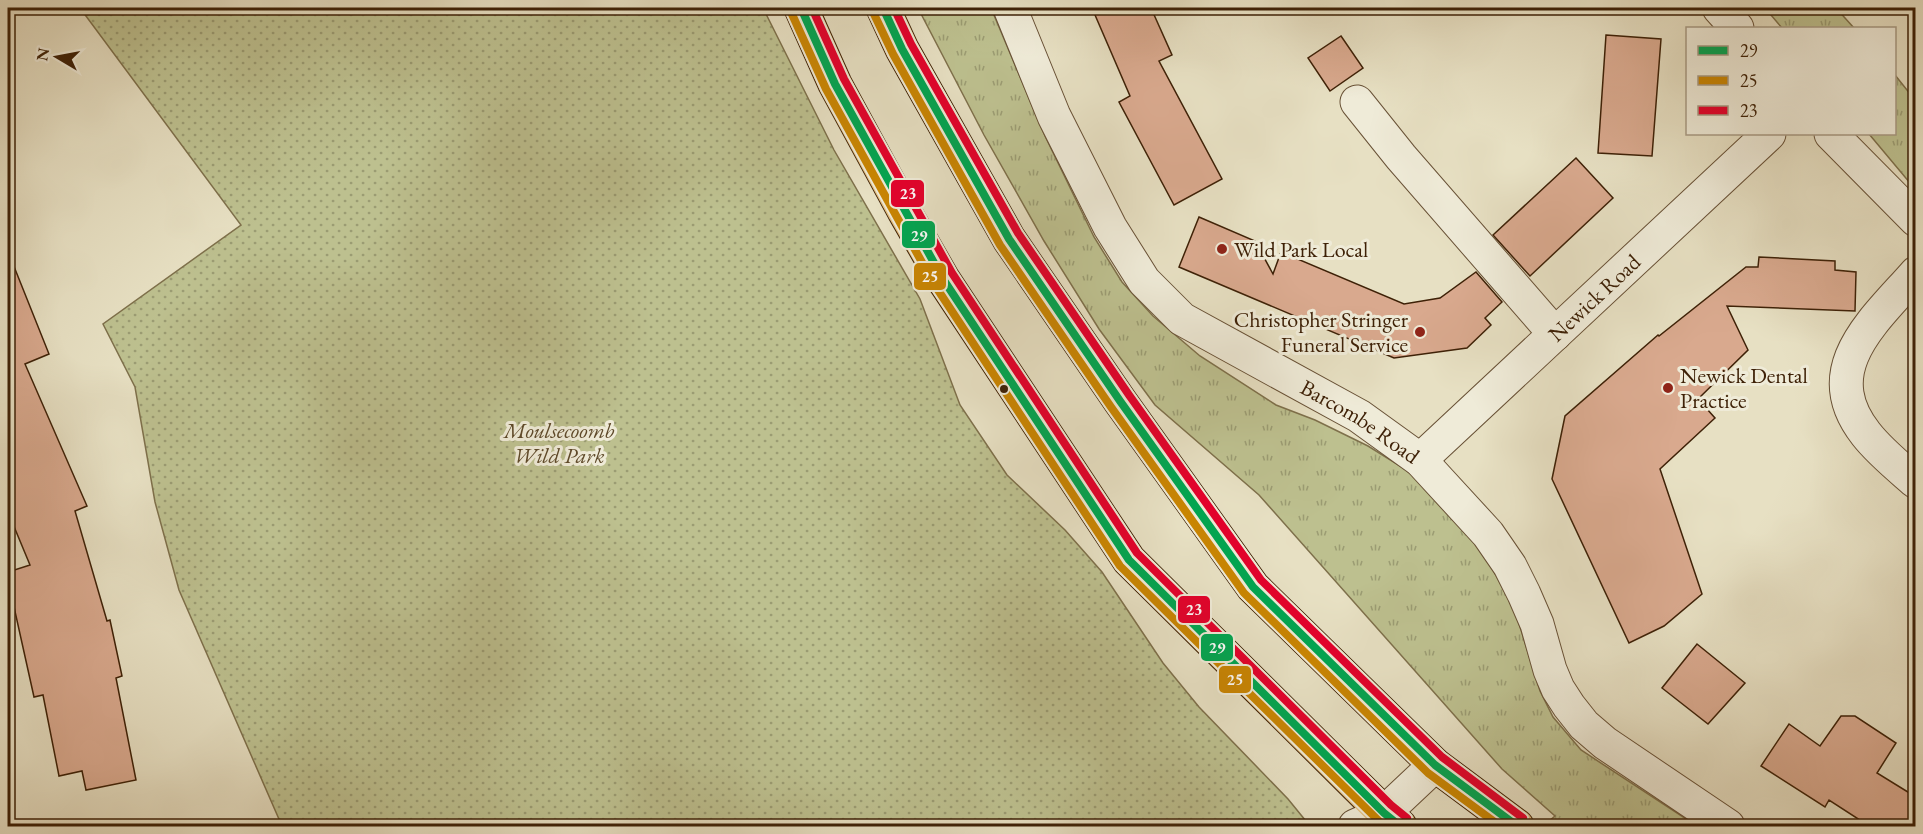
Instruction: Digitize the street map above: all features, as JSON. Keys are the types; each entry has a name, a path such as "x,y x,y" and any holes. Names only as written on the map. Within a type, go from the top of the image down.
{"main road":[{"path":"801,8 835,84 943,279 1129,560 1392,820"},
{"path":"883,8 902,49 1009,239 1139,429 1253,587 1435,765 1516,826"}],"street":[{"name":"Barcombe Road","path":"1010,8 1054,116 1110,227 1144,281 1182,319 1359,416 1420,460 1482,526 1510,566 1537,624 1558,689 1584,725 1623,756 1728,826"},
{"path":"1719,8 1736,27"},
{"path":"1357,102 1401,157 1555,333"},
{"name":"Newick Road","path":"1420,460 1437,447 1555,333 1768,135"},
{"path":"1832,135 1916,220"},
{"path":"1916,273 1864,332 1849,361 1845,383 1849,405 1859,424 1868,436 1916,482"},
{"path":"1355,826 1392,820 1435,765"}],"green space":[{"name":"Moulsecoomb Wild Park","path":"80,8 763,8 834,150 920,299 960,405 1007,475 1065,530 1102,572 1163,663 1199,707 1288,799 1310,826 282,826 179,590 155,502 135,387 103,324 241,225"},
{"path":"918,8 991,8 1045,136 1094,237 1122,282 1153,316 1200,356 1276,405 1315,420 1368,446 1413,474 1475,541 1492,568 1516,614 1540,691 1553,717 1581,750 1697,826 1543,826 1555,816 1502,769 1259,495 1155,405 1099,329 1044,241 984,135"},
{"path":"1765,8 1836,8 1853,27 1781,27"},
{"path":"1896,76 1915,100 1915,189 1870,135 1896,135"}],"building":[{"path":"1092,8 1151,8 1172,55 1159,61 1222,179 1174,205 1119,102 1130,96"},
{"path":"1606,35 1661,39 1652,156 1598,153"},
{"path":"1341,36 1363,68 1330,91 1308,58"},
{"path":"1576,158 1613,198 1530,276 1493,235"},
{"path":"1199,217 1255,241 1273,274 1281,252 1404,304 1440,298 1476,272 1502,302 1485,318 1491,325 1467,348 1394,358 1179,267"},
{"path":"8,254 49,354 25,364 87,506 75,511 107,621 110,620 122,676 116,678 136,780 86,790 82,771 59,776 43,695 34,697 8,580 8,572 30,565 8,512"},
{"path":"1759,257 1835,261 1835,270 1856,272 1855,311 1727,306 1748,350 1698,399 1715,418 1660,469 1702,594 1664,626 1629,643 1552,479 1565,416 1658,335 1746,267 1758,267"},
{"path":"1697,644 1745,683 1708,724 1662,688"},
{"path":"1841,716 1855,716 1896,743 1877,773 1916,797 1916,826 1869,826 1829,800 1825,807 1761,766 1789,724 1820,746"}],"transit line":[{"name":"29","path":"801,8 835,84 943,279 1129,560 1384,813 1400,826"},
{"name":"23","path":"812,8 844,79 952,273 1137,553 1391,805 1407,818"},
{"name":"29","path":"883,8 902,49 1009,239 1120,401 1253,587 1435,765 1517,826"},
{"name":"23","path":"894,8 911,44 1018,233 1129,395 1261,580 1442,757 1523,818"},
{"name":"25","path":"791,12 826,89 934,284 1120,566 1384,826"},
{"name":"25","path":"873,12 893,54 1000,245 1111,407 1244,593 1428,773 1500,826"}],"place":[{"name":"Wild Park Local","path":"1222,249"},
{"name":"Christopher Stringer Funeral Service","path":"1420,332"},
{"name":"Newick Dental Practice","path":"1668,388"}]}
